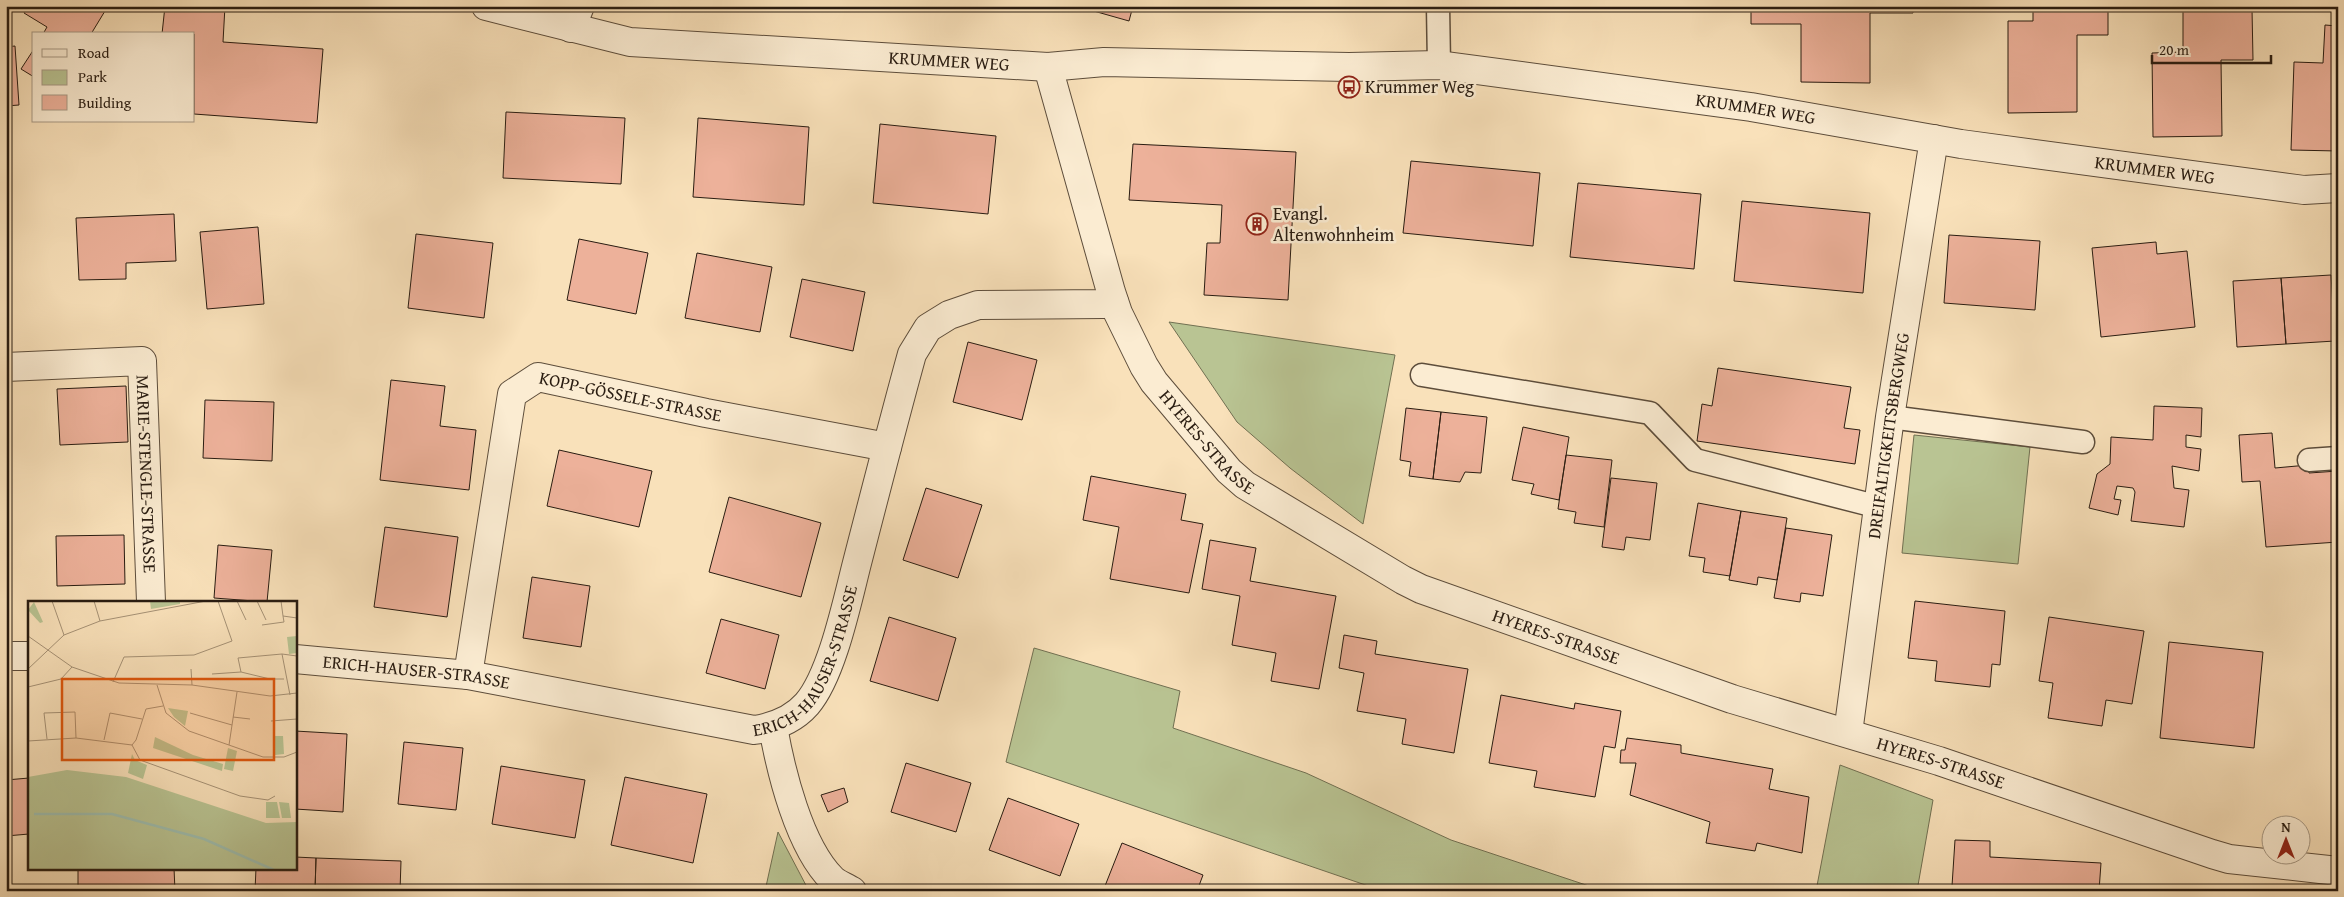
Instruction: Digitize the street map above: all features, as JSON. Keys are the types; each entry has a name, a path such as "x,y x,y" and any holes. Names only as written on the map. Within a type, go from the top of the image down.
{"street":[{"name":"KRUMMER WEG","path":"486,6 575,17 630,42 1048,67 1104,62 1349,68 1439,65 1750,107 1934,139 2304,190 2338,188"},
{"name":"HYERES-STRASSE","path":"1048,67 1114,302 1144,366 1154,382 1229,471 1245,485 1421,589 1719,695 1939,761 2229,859 2338,871"},
{"name":"DREIFALTIGKEITSBERGWEG","path":"1848,733 1890,418 1934,139"},
{"name":"ERICH-HAUSER-STRASSE","path":"296,659 468,676 754,730 773,727 795,715 807,704 823,679 846,605 912,354 928,328 949,315 978,305 1103,304 1114,302"},
{"name":"MARIE-STENGLE-STRASSE","path":"6,367 142,360 151,601"},
{"name":"KOPP-GÖSSELE-STRASSE","path":"468,676 512,394 538,377 696,411 887,447"},
{"path":"6,656 28,656"},
{"path":"773,727 779,760 807,844 833,880 852,891"}],"lane":[{"path":"1438,6 1439,65"},
{"path":"1422,375 1650,413 1695,460 1879,507"},
{"path":"1890,418 2083,442"},
{"path":"2309,460 2338,458"}],"green space":[{"path":"1169,322 1395,355 1363,524 1290,468 1237,422"},
{"path":"1914,435 2030,447 2018,564 1902,553"},
{"path":"1034,648 1180,691 1173,728 1306,773 1451,840 1604,891 1383,891 1006,762"},
{"path":"1840,765 1933,800 1917,891 1816,891"},
{"path":"778,832 809,891 765,891"}],"building":[{"path":"28,6 108,6 92,32 44,32 47,27 24,13"},
{"path":"165,6 225,6 223,42 323,49 317,123 195,114 195,32 162,32"},
{"path":"1076,6 1133,6 1129,21"},
{"path":"1751,6 1913,6 1913,13 1870,13 1870,83 1801,82 1801,24 1751,24"},
{"path":"2033,6 2108,6 2108,35 2077,35 2077,112 2008,113 2008,21 2033,21"},
{"path":"2252,9 2253,60 2221,60 2222,136 2153,137 2152,53 2183,52 2183,10"},
{"path":"2325,25 2338,26 2338,151 2291,150 2294,62 2323,63"},
{"path":"15,46 19,105 6,106 6,47"},
{"path":"32,52 32,76 21,69"},
{"path":"506,112 625,118 621,184 503,178"},
{"path":"698,118 809,127 804,205 693,197"},
{"path":"880,124 996,136 988,214 873,203"},
{"name":"Evangl. Altenwohnheim","path":"1133,144 1296,152 1288,300 1204,295 1207,243 1220,243 1222,205 1129,200"},
{"path":"1411,161 1540,173 1533,246 1403,233"},
{"path":"1578,183 1701,194 1694,269 1570,257"},
{"path":"1742,201 1870,213 1863,293 1734,281"},
{"path":"174,214 176,261 126,263 126,279 79,280 76,218"},
{"path":"258,227 264,304 207,309 200,232"},
{"path":"416,234 493,243 484,318 408,308"},
{"path":"1949,235 2040,241 2035,310 1944,303"},
{"path":"579,239 648,253 636,314 567,300"},
{"path":"2156,242 2157,254 2187,251 2195,327 2101,337 2092,248"},
{"path":"697,253 772,267 760,332 685,318"},
{"path":"2331,275 2335,341 2286,344 2281,278"},
{"path":"2281,278 2286,344 2237,347 2233,281"},
{"path":"802,279 865,292 853,351 790,337"},
{"path":"968,342 1037,360 1022,420 953,402"},
{"path":"1718,368 1851,387 1844,428 1860,430 1855,464 1697,441 1702,404 1712,406"},
{"path":"391,380 445,386 440,426 476,430 469,490 380,480"},
{"path":"126,386 128,442 60,445 57,389"},
{"path":"205,400 274,402 272,461 203,458"},
{"path":"2154,406 2202,408 2201,437 2186,435 2186,447 2201,449 2199,471 2172,466 2174,488 2189,490 2184,527 2131,521 2135,492 2133,488 2117,486 2114,499 2121,500 2118,515 2089,508 2097,474 2110,464 2111,437 2153,440"},
{"path":"1406,408 1441,412 1433,479 1409,476 1411,462 1400,460"},
{"path":"1441,412 1487,417 1481,473 1465,472 1460,482 1433,479"},
{"path":"1523,427 1569,437 1559,500 1531,494 1534,484 1512,480"},
{"path":"2272,433 2275,468 2308,465 2309,473 2338,471 2338,542 2266,547 2260,481 2242,482 2239,435"},
{"path":"559,450 652,471 639,527 547,506"},
{"path":"1566,455 1612,460 1604,527 1574,523 1576,512 1558,509"},
{"path":"1091,476 1186,494 1181,520 1203,524 1189,593 1110,579 1119,527 1083,520"},
{"path":"1611,478 1657,483 1650,540 1626,537 1624,550 1602,547"},
{"path":"926,488 982,505 958,578 903,560"},
{"path":"729,497 821,523 801,597 709,572"},
{"path":"1698,503 1741,511 1730,576 1703,572 1705,558 1689,556"},
{"path":"1741,511 1787,518 1777,580 1758,577 1757,585 1729,580"},
{"path":"385,527 458,537 447,617 374,607"},
{"path":"1786,528 1832,535 1823,596 1801,593 1800,602 1774,598"},
{"path":"124,535 125,584 57,586 56,536"},
{"path":"1210,540 1256,548 1250,581 1336,596 1319,689 1271,681 1276,653 1232,645 1240,596 1202,589"},
{"path":"218,545 272,550 267,601 214,598"},
{"path":"532,577 590,586 581,647 523,638"},
{"path":"1915,601 2005,611 2000,665 1992,664 1990,687 1935,681 1937,661 1908,658"},
{"path":"889,617 956,638 938,701 870,681"},
{"path":"2049,617 2144,631 2132,704 2106,700 2102,726 2048,718 2053,683 2039,681"},
{"path":"721,619 779,635 765,689 706,673"},
{"path":"1344,635 1377,641 1375,654 1468,669 1454,753 1402,744 1406,719 1357,711 1364,673 1339,668"},
{"path":"2169,642 2263,652 2254,748 2160,738"},
{"path":"1501,695 1574,709 1575,703 1621,711 1615,748 1604,746 1595,797 1534,787 1537,771 1489,763"},
{"path":"296,731 347,734 343,812 296,809"},
{"path":"1627,738 1681,745 1681,753 1773,769 1769,789 1809,797 1802,853 1757,843 1755,851 1706,843 1710,822 1630,795 1636,763 1620,763 1621,750 1625,750"},
{"path":"404,742 463,748 456,810 398,804"},
{"path":"906,763 971,783 956,832 891,812"},
{"path":"501,766 585,780 575,838 492,824"},
{"path":"625,777 707,794 693,863 611,845"},
{"path":"28,778 28,834 6,836 6,780"},
{"path":"844,788 848,802 828,812 821,795"},
{"path":"1008,798 1079,824 1060,876 989,850"},
{"path":"1955,840 1990,841 1990,857 2101,863 2099,891 1988,891 1988,888 1952,886"},
{"path":"1122,843 1203,875 1197,891 1103,891"},
{"path":"296,857 316,858 315,891 255,891 256,870 296,870"},
{"path":"316,858 401,861 400,891 315,891"},
{"path":"78,870 174,870 175,891 78,891"}],"place":[{"name":"Krummer Weg","path":"1349,87"},
{"name":"Evangl. Altenwohnheim","path":"1257,224"}]}
